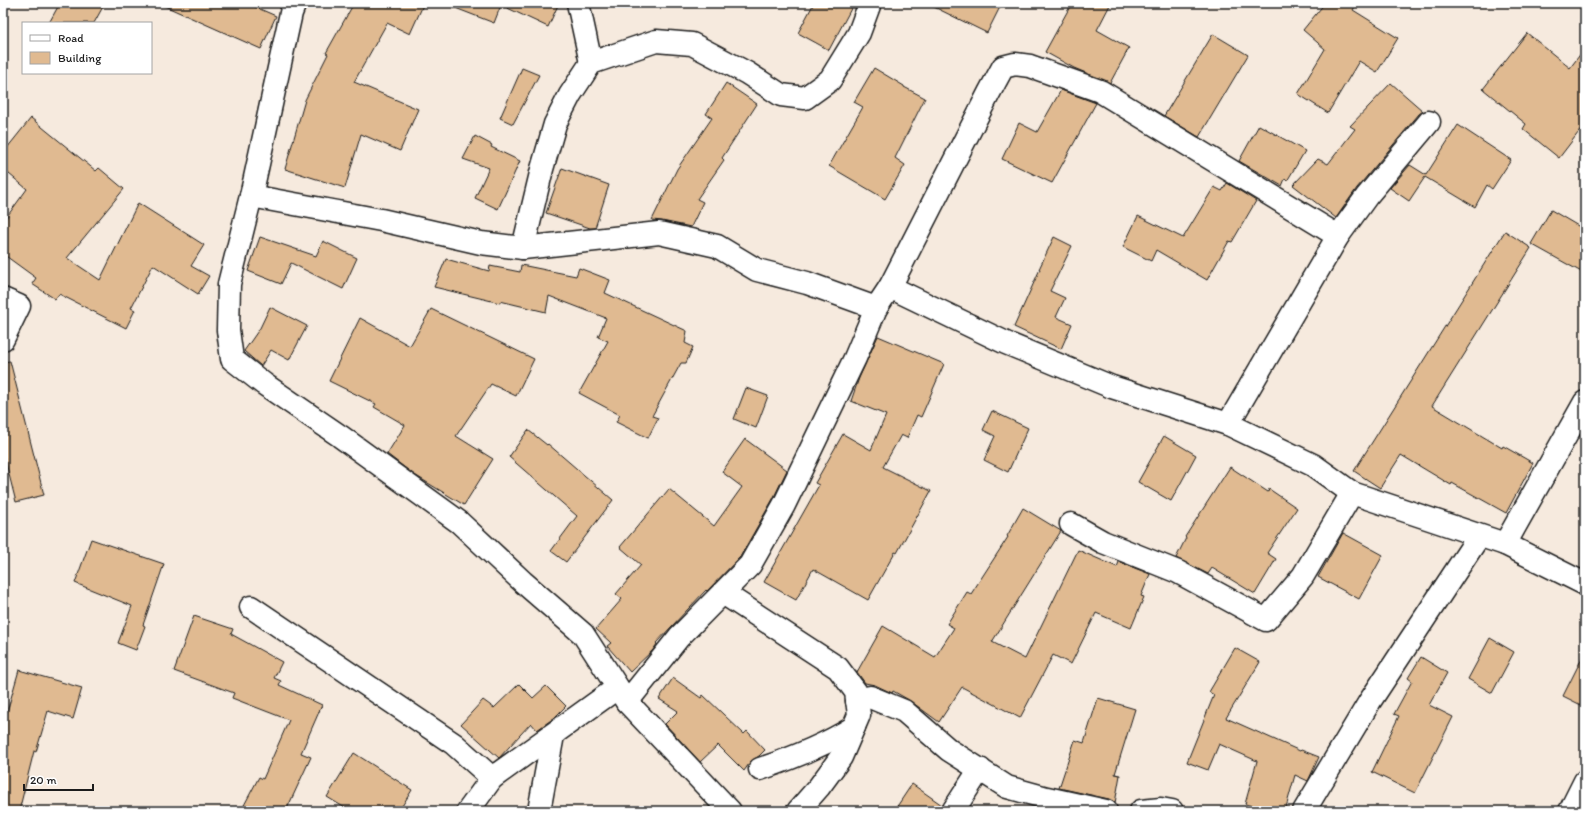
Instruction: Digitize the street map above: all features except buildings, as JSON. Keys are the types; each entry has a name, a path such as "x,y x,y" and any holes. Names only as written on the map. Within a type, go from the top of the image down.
{"street":[{"path":"294,3 251,196 229,284 228,330 232,359 264,384 340,436 459,522 523,582 583,634 622,695 730,811"},
{"path":"578,3 591,63"},
{"path":"524,248 540,176 555,124 570,96 591,63 656,41 692,44 747,73 781,95 805,98 830,80 860,33 870,3"},
{"path":"468,811 492,778 553,734 622,695 750,565 784,505 855,358 876,308 890,287 988,93 1003,67 1015,64 1030,66 1100,91 1338,236"},
{"path":"1228,424 1338,236 1367,196 1428,122"},
{"path":"251,196 382,220 481,243 524,248 659,233 717,246 757,270 807,283 876,308"},
{"path":"890,287 1006,342 1112,387 1228,424 1313,465 1352,493 1505,544 1585,584"},
{"path":"3,298 19,306 3,339"},
{"path":"1505,544 1585,402"},
{"path":"1071,524 1103,542 1178,572 1266,620 1302,576 1352,493"},
{"path":"1304,811 1370,701 1479,536"},
{"path":"723,593 838,668 856,692 859,715 841,757 819,787 798,811"},
{"path":"250,607 454,744 492,778"},
{"path":"857,700 870,697 904,711 949,750 1007,786 1046,798 1106,811"},
{"path":"760,768 788,760 822,746 854,727"},
{"path":"539,811 553,734"},
{"path":"953,811 980,769"},
{"path":"1570,811 1585,781"},
{"path":"1141,811 1161,809 1172,811"}]}
